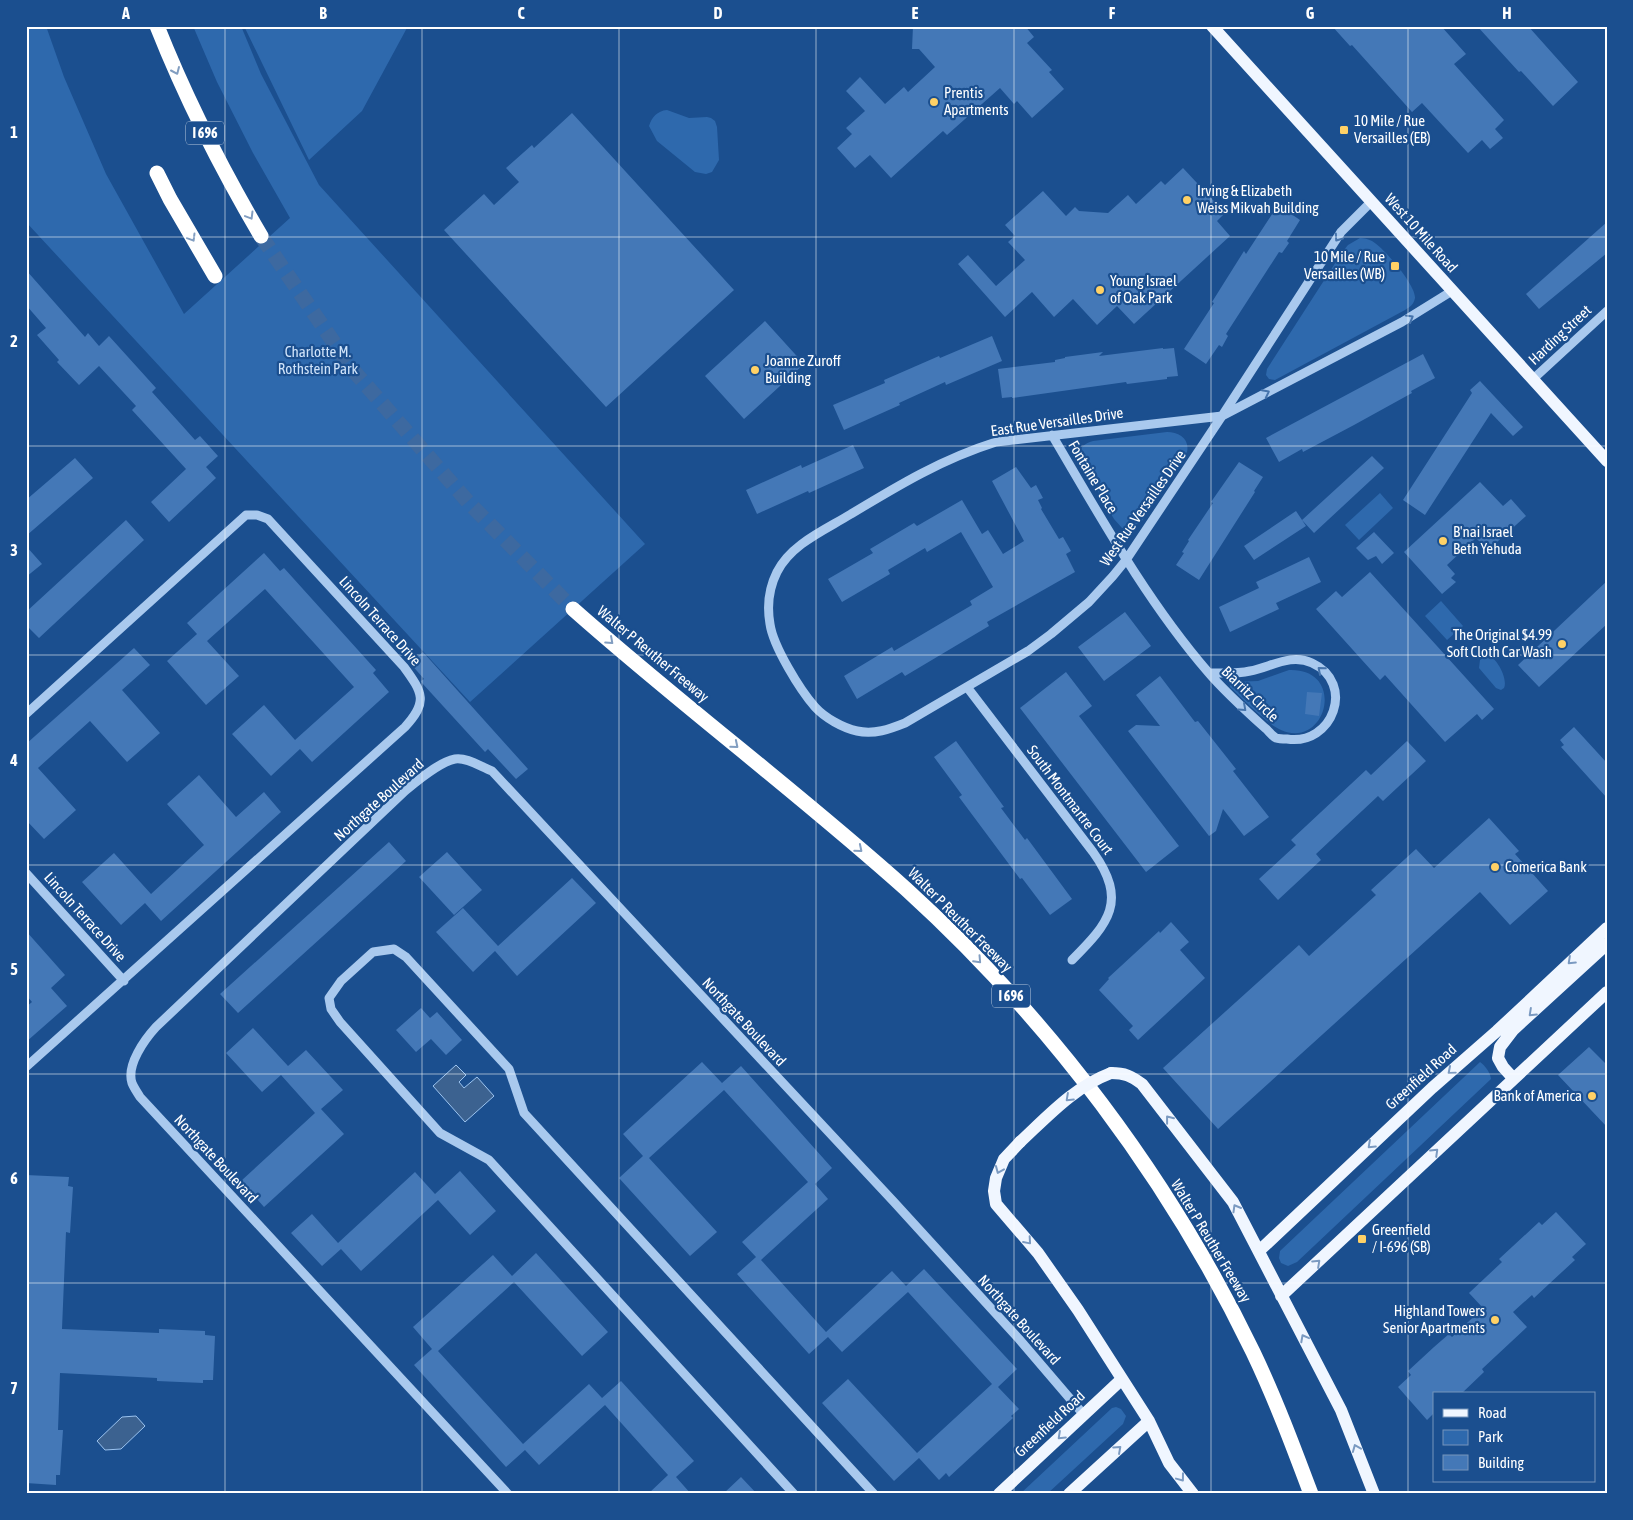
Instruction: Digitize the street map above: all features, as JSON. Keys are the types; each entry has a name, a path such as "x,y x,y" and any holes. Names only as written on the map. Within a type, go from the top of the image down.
{"highway":[{"name":"I 696","path":"157,26 208,141 261,236"},
{"path":"156,173 215,276"},
{"name":"Walter P Reuther Freeway","path":"573,609 906,890 975,956 1040,1027 1076,1071 1127,1140 1209,1269 1254,1355 1277,1406 1312,1494"}],"main road":[{"name":"West 10 Mile Road","path":"1212,26 1607,461"},
{"name":"Greenfield Road","path":"1259,1251 1425,1094 1497,1031 1607,928"},
{"path":"1513,1078 1498,1058 1500,1047 1513,1030 1607,944"},
{"path":"1281,1296 1605,994 1607,983"},
{"path":"1193,1494 1169,1463 1149,1421 1078,1310 1038,1253 996,1204 994,1191 996,1178 1004,1159 1076,1091 1093,1080 1111,1073 1130,1075 1142,1084 1233,1202 1340,1410 1374,1494"},
{"name":"Greenfield Road","path":"1000,1494 1122,1379"},
{"path":"1069,1494 1149,1421"}],"street":[{"path":"1222,416 1341,232 1370,202"},
{"name":"West Rue Versailles Drive","path":"791,670 816,707 827,718 858,731 874,732 888,730 905,723 1028,651 1089,602 1126,560 1222,416 1402,322 1452,291"},
{"name":"Harding Street","path":"1532,380 1607,311"},
{"name":"East Rue Versailles Drive","path":"791,670 776,645 770,626 768,610 771,588 778,571 800,545 914,476 967,451 996,442 1052,434 1222,416"},
{"name":"Fontaine Place","path":"1052,434 1126,560"},
{"name":"Lincoln Terrace Drive","path":"26,714 246,515 257,515 268,519 398,660 417,684 421,701 418,713 405,726 26,1067"},
{"name":"Biarritz Circle","path":"1126,560 1178,634 1209,673 1234,700 1276,738 1296,740 1312,737 1324,727 1333,714 1336,704 1335,688 1326,674 1313,663 1295,658 1249,672 1209,673"},
{"name":"South Montmartre Court","path":"967,687 1093,852 1103,866 1109,880 1111,902 1105,921 1098,933 1072,960"},
{"name":"Northgate Boulevard","path":"508,1494 140,1097 131,1081 134,1062 144,1040 156,1027 405,791 433,769 455,759 469,761 492,772 900,1209 1019,1339 1084,1415"},
{"name":"Lincoln Terrace Drive","path":"26,873 124,980"},
{"path":"794,1494 489,1160 440,1133 340,1022 331,1008 329,998 341,981 373,952 394,950 406,957 509,1069 524,1113 874,1494"}],"green space":[{"name":"Charlotte M. Rothstein Park","path":"26,26 46,26 64,77 106,174 184,314 290,218 253,153 217,82 193,26 241,26 261,74 319,185 645,544 470,702 26,222"},
{"path":"244,26 408,26 362,111 309,160"},
{"path":"667,110 689,118 707,117 715,121 719,160 712,172 706,174 695,172 657,141 649,126 655,115"},
{"path":"1360,238 1372,241 1391,258 1405,276 1414,292 1413,304 1275,380 1269,379 1266,375 1267,369 1343,251 1348,245"},
{"path":"1167,432 1176,433 1183,437 1187,443 1187,452 1142,521 1133,527 1122,528 1114,519 1082,464 1079,456 1080,450 1093,441"},
{"path":"1380,493 1393,508 1359,540 1345,525"},
{"path":"1441,601 1463,626 1447,640 1425,616"},
{"path":"1485,656 1489,656 1499,665 1505,680 1504,688 1501,690 1496,688 1479,668 1480,660"},
{"path":"1289,670 1307,673 1319,681 1324,693 1324,707 1319,719 1310,729 1297,733 1275,727 1230,687 1232,682 1258,681"},
{"path":"1480,1062 1484,1065 1491,1079 1297,1262 1288,1266 1281,1263 1279,1258 1280,1251"},
{"path":"1112,1408 1121,1409 1126,1416 1123,1424 1047,1494 1020,1494"}],"shaded area":[{"path":"456,1065 466,1075 459,1082 464,1088 477,1077 494,1096 465,1122 433,1086"},
{"path":"136,1416 145,1426 121,1449 105,1450 97,1441 122,1417"}],"building":[{"name":"Prentis Apartments","path":"913,26 1025,26 1034,37 1027,43 1052,70 1049,72 1064,89 1032,118 1017,101 1014,104 1000,88 947,135 943,131 891,178 870,155 855,168 837,148 852,134 846,128 865,111 846,91 860,77 885,104 904,87 908,92 935,67 919,49 912,49"},
{"path":"1332,26 1441,26 1466,54 1454,64 1504,120 1495,129 1503,138 1490,149 1482,140 1468,153 1422,103 1412,112 1352,45 1350,46"},
{"path":"1477,26 1528,26 1578,82 1553,106"},
{"path":"572,113 734,290 606,407 444,230 484,194 494,205 519,182 506,168 532,145 534,148"},
{"path":"1183,168 1225,213 1217,221 1230,236 1134,324 1117,306 1097,325 1073,299 1054,317 1032,292 1005,317 958,264 968,255 996,286 1025,260 1008,242 1015,236 1005,225 1043,191 1066,216 1075,207 1079,211 1108,213 1128,195 1136,204 1161,181 1165,185"},
{"path":"1278,205 1300,220 1287,241 1289,243 1282,253 1279,252 1226,334 1228,336 1222,347 1219,345 1206,364 1184,349 1214,303 1212,302 1244,251 1246,254"},
{"path":"1607,222 1607,253 1539,309 1526,294"},
{"path":"26,270 85,337 88,333 99,346 109,336 156,388 152,392 195,440 200,436 218,456 206,467 216,478 169,522 151,502 186,469 132,410 136,406 99,366 79,385 57,362 59,360 37,335 46,328 26,305"},
{"name":"Joanne Zuroff Building","path":"765,321 804,364 744,419 705,376"},
{"path":"992,336 1002,361 946,385 945,382 844,430 833,405 885,383 884,380 939,356 940,358"},
{"path":"1174,348 1178,376 1127,384 1126,382 1002,398 998,369 1055,362 1055,360 1065,357 1103,352 1099,356"},
{"path":"1423,354 1435,378 1354,425 1303,452 1302,449 1279,462 1266,438"},
{"path":"1480,381 1523,427 1513,436 1491,413 1425,515 1403,500 1472,393 1470,390"},
{"path":"853,445 864,468 757,514 746,490 801,465 802,468"},
{"path":"1372,456 1384,468 1314,533 1302,520"},
{"path":"75,458 93,478 26,536 26,500"},
{"path":"1239,462 1263,477 1199,580 1176,565 1184,553 1182,552 1188,540 1213,503 1211,502"},
{"path":"1016,467 1031,488 1036,485 1043,498 1038,500 1041,509 1059,539 1063,537 1071,551 1066,554 1075,572 987,622 989,626 905,676 902,672 857,699 844,676 892,647 894,651 972,605 970,601 993,587 961,532 927,552 925,548 888,570 890,574 842,602 828,579 873,553 870,549 914,523 917,526 962,500 982,534 988,530 1003,554 1024,541 992,481"},
{"name":"B'nai Israel Beth Yehuda","path":"1480,482 1503,506 1511,499 1526,516 1488,550 1476,538 1447,565 1455,574 1451,578 1456,582 1442,594 1404,552"},
{"path":"1296,511 1306,526 1254,560 1244,546"},
{"path":"126,520 144,540 39,638 26,625 26,612"},
{"path":"1374,532 1394,553 1382,564 1376,556 1368,560 1356,548"},
{"path":"26,546 42,564 26,577"},
{"path":"264,553 280,571 284,568 376,670 373,673 389,692 312,762 300,749 271,776 232,734 264,705 295,740 354,687 265,589 207,641 239,676 206,705 167,661 197,634 187,623"},
{"path":"1309,557 1321,582 1276,603 1279,609 1230,632 1219,607 1259,588 1256,582"},
{"path":"1370,572 1494,709 1482,720 1477,714 1445,742 1385,675 1380,680 1316,609 1336,591 1342,597"},
{"name":"The Original $4.99 Soft Cloth Car Wash","path":"1607,581 1607,624 1539,687 1518,665"},
{"path":"1125,612 1151,646 1104,681 1078,647"},
{"path":"134,648 150,665 122,690 160,733 127,762 90,721 38,768 76,810 44,839 26,820 26,744"},
{"path":"423,652 528,769 516,779 488,749 485,752 422,683 421,681 424,679 410,663"},
{"path":"1066,672 1092,706 1079,716 1179,846 1146,872 1020,708"},
{"path":"1160,676 1195,722 1198,721 1236,769 1233,771 1269,817 1244,836 1223,809 1216,831 1209,836 1128,731 1136,725 1160,726 1136,695"},
{"path":"1307,692 1322,693 1319,716 1305,714"},
{"path":"1574,727 1607,763 1607,798 1561,747 1564,745 1560,740"},
{"path":"956,741 1004,807 1001,808 1025,840 1027,838 1072,899 1050,915 1022,878 1020,879 959,797 962,795 934,757"},
{"path":"1407,741 1426,761 1383,801 1378,796 1316,854 1321,860 1278,900 1259,879 1296,845 1291,840 1366,770 1371,775"},
{"path":"199,775 236,817 264,792 281,812 161,921 145,903 121,925 82,882 114,853 151,894 204,845 167,804"},
{"path":"1489,818 1519,851 1515,854 1548,891 1510,925 1480,892 1218,1129 1163,1068 1299,945 1309,956 1376,895 1371,890 1416,849 1434,868"},
{"path":"389,842 406,861 238,1013 220,994"},
{"path":"447,852 482,890 454,915 419,877"},
{"path":"572,878 596,903 517,976 495,951 473,972 436,932 463,908 498,946"},
{"path":"1171,922 1189,942 1180,950 1205,978 1138,1040 1129,1030 1133,1026 1099,990 1108,978"},
{"path":"26,931 65,975 51,988 67,1006 26,1042 26,1007 32,1002 26,995"},
{"path":"421,1008 430,1018 437,1012 462,1040 446,1055 431,1039 416,1052 396,1030"},
{"path":"253,1028 288,1066 306,1050 343,1090 321,1109 344,1134 264,1207 241,1181 315,1113 281,1075 262,1092 226,1053"},
{"name":"Bank of America","path":"1589,1047 1607,1065 1607,1127 1558,1075"},
{"path":"702,1062 722,1083 741,1066 832,1168 815,1184 828,1199 761,1260 826,1332 892,1271 906,1286 924,1269 1017,1369 998,1387 1019,1409 1011,1416 1013,1418 949,1477 946,1473 939,1480 919,1458 894,1481 822,1403 848,1379 917,1453 992,1384 908,1292 842,1352 828,1337 809,1354 737,1274 756,1257 742,1242 808,1182 724,1090 649,1158 717,1232 690,1256 619,1178 643,1156 623,1134"},
{"path":"460,1171 496,1211 470,1235 438,1200 361,1271 341,1249 322,1266 291,1233 312,1214 338,1243 415,1172 435,1194"},
{"path":"26,1175 69,1177 68,1186 73,1187 70,1233 66,1232 62,1329 159,1333 159,1329 205,1331 205,1335 215,1336 213,1380 203,1380 203,1383 157,1381 157,1378 60,1373 58,1430 63,1430 60,1475 56,1475 56,1485 26,1483"},
{"name":"Highland Towers Senior Apartments","path":"1556,1212 1586,1244 1572,1257 1575,1260 1534,1298 1532,1295 1513,1312 1527,1327 1482,1369 1484,1372 1463,1392 1433,1392 1433,1414 1427,1420 1398,1387 1411,1375 1408,1371 1449,1334 1452,1337 1483,1308 1469,1293 1502,1262 1499,1259 1539,1222 1542,1225"},
{"path":"536,1253 608,1332 582,1356 514,1282 438,1351 523,1444 589,1384 602,1398 621,1381 694,1461 676,1477 691,1494 648,1494 668,1475 605,1405 539,1465 525,1450 506,1467 414,1365 432,1349 413,1327 493,1255 512,1276"},
{"path":"741,1477 757,1494 723,1494"}],"tunnel":[{"path":"261,236 352,369 469,503 573,609"}],"place":[{"name":"Prentis Apartments","path":"934,102"},
{"name":"10 Mile / Rue Versailles (EB)","path":"1344,130"},
{"name":"Irving & Elizabeth Weiss Mikvah Building","path":"1187,200"},
{"name":"10 Mile / Rue Versailles (WB)","path":"1395,266"},
{"name":"Young Israel of Oak Park","path":"1100,290"},
{"name":"Joanne Zuroff Building","path":"755,370"},
{"name":"B'nai Israel Beth Yehuda","path":"1443,541"},
{"name":"The Original $4.99 Soft Cloth Car Wash","path":"1562,644"},
{"name":"Comerica Bank","path":"1495,867"},
{"name":"Bank of America","path":"1592,1096"},
{"name":"Greenfield / I-696 (SB)","path":"1362,1239"},
{"name":"Highland Towers Senior Apartments","path":"1495,1320"}]}
